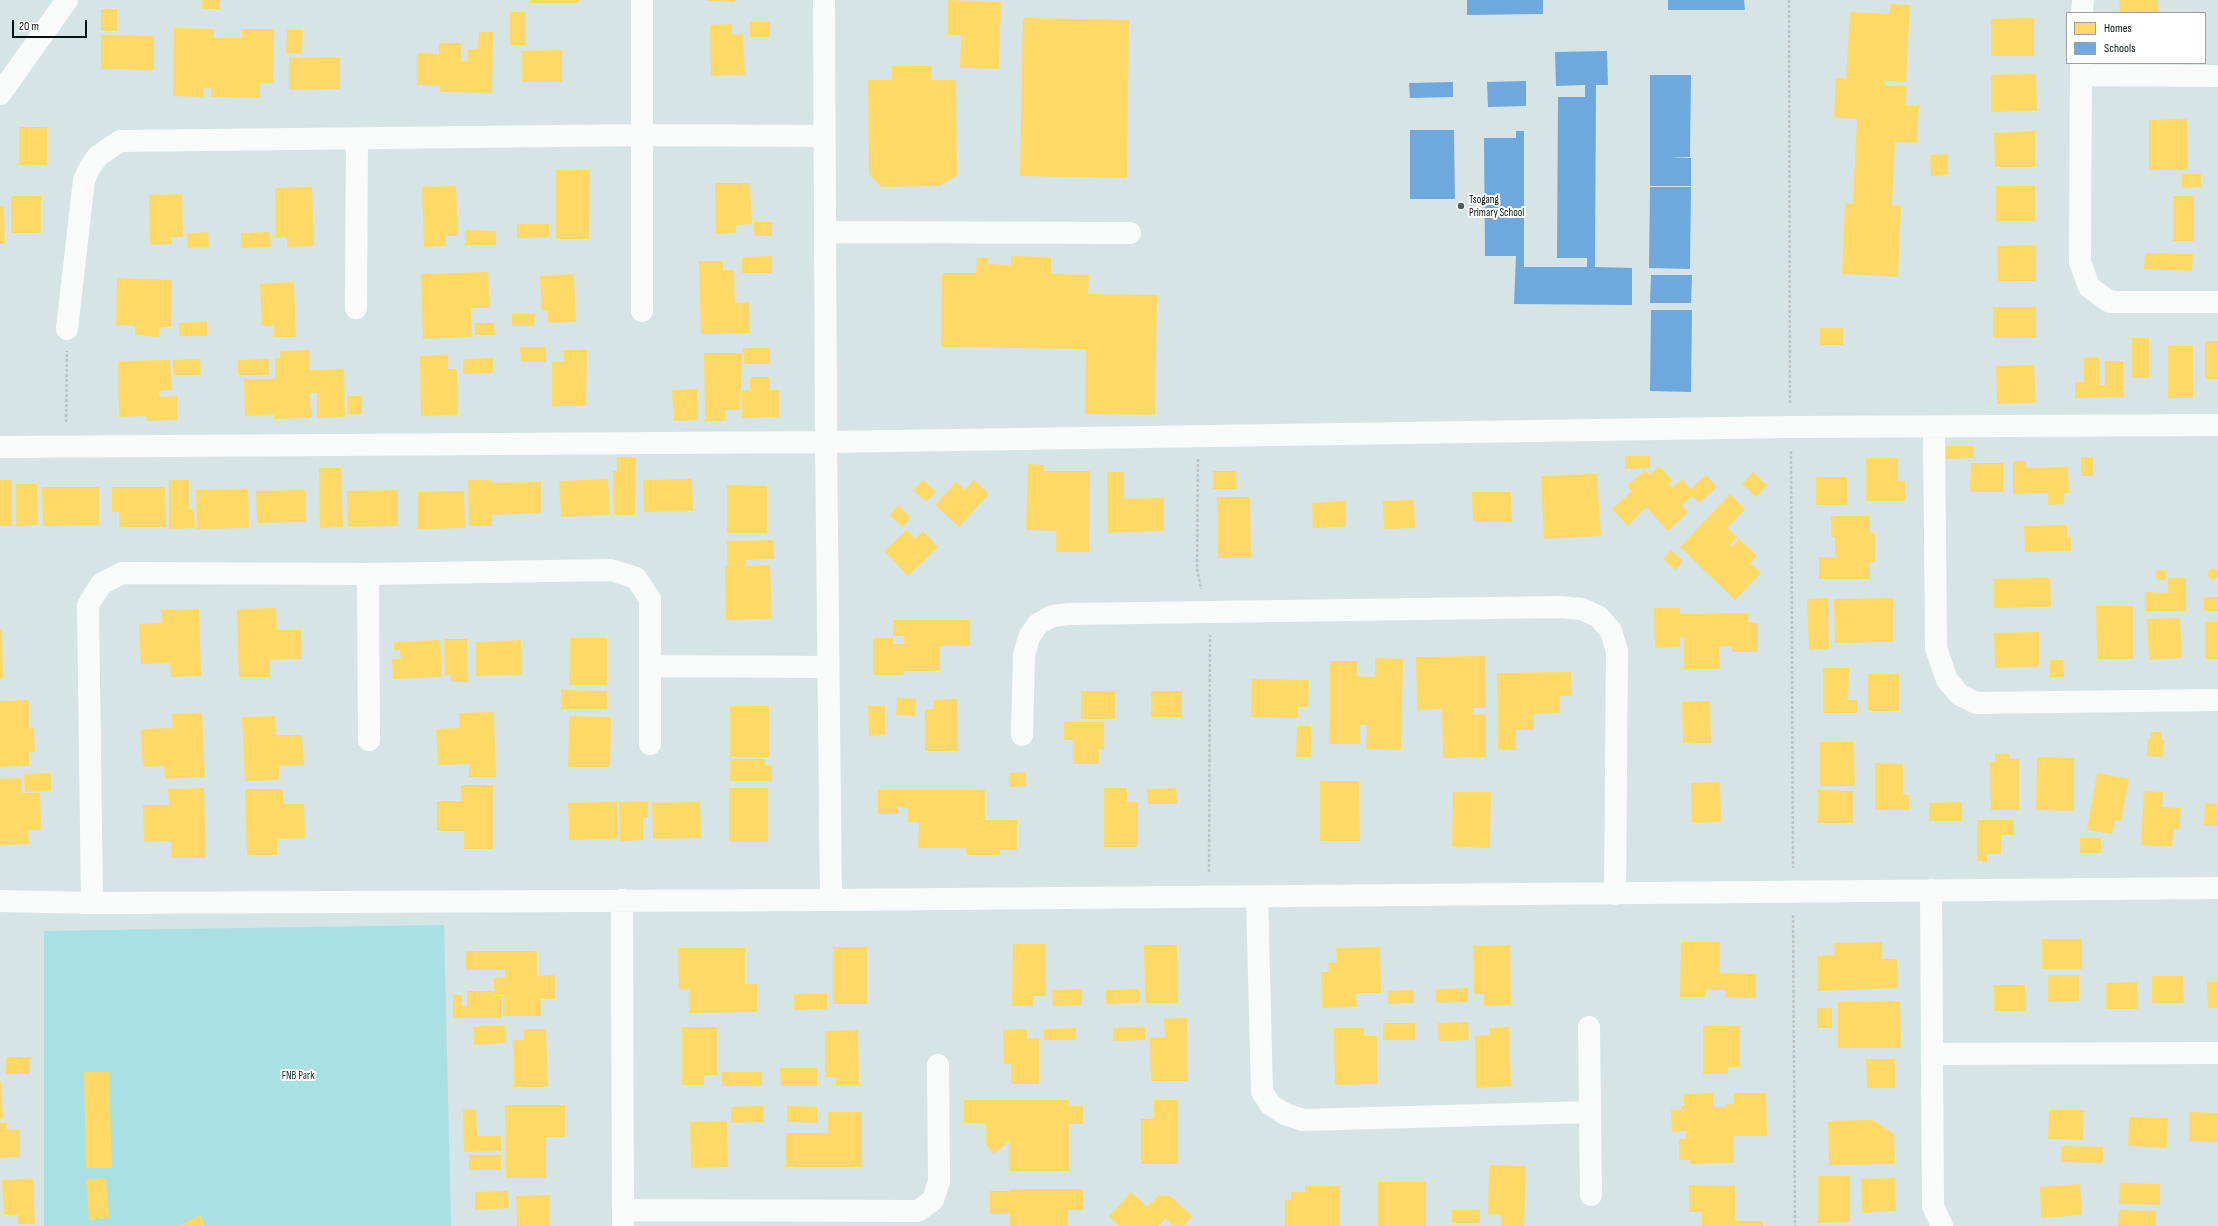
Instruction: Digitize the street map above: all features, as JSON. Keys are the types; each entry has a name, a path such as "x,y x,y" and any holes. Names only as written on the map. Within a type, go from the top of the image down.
{"street":[{"path":"0,94 67,0"},
{"path":"642,0 642,311"},
{"path":"824,0 826,442 831,900"},
{"path":"2082,12 2083,0"},
{"path":"2218,76 2081,69 2080,262 2089,287 2110,302 2218,302"},
{"path":"67,329 84,180 90,167 109,148 120,141 643,135 824,136"},
{"path":"356,308 357,139"},
{"path":"825,232 1130,233"},
{"path":"0,447 66,448 826,442 1934,426 2218,425"},
{"path":"1934,426 1936,648 1947,680 1960,695 1976,703 2218,700"},
{"path":"92,903 88,605 101,584 122,573 368,574 611,570 636,578 650,599 650,744"},
{"path":"368,574 369,740"},
{"path":"1022,735 1024,655 1028,637 1038,624 1052,616 1070,614 1558,607 1582,609 1599,617 1611,631 1616,651 1615,894"},
{"path":"651,666 828,667"},
{"path":"0,901 92,903 831,900 2218,888"},
{"path":"1931,890 1933,1206 1942,1226"},
{"path":"1257,897 1260,1074 1262,1092 1271,1105 1285,1114 1303,1120 1590,1112"},
{"path":"622,900 623,1218 918,1211 933,1200 939,1181 938,1065"},
{"path":"1589,1027 1591,1195"},
{"path":"1932,1054 2218,1053"}],"path":[{"path":"66,448 67,329"},
{"path":"1198,436 1197,569 1210,636 1209,897"},
{"path":"1793,891 1794,1226"}],"green space":[{"name":"FNB Park","path":"444,925 451,1226 44,1226 44,931"}],"building: Homes":[{"path":"202,0 220,0 220,9 202,9"},
{"path":"530,0 579,0 579,3 530,3"},
{"path":"735,0 735,2 707,1"},
{"path":"948,0 1001,2 999,69 960,68 961,35 948,35"},
{"path":"2119,0 2158,0 2159,12 2120,12"},
{"path":"1890,4 1910,5 1906,82 1885,81 1885,86 1907,86 1905,106 1919,106 1917,143 1895,142 1892,205 1901,206 1898,277 1842,274 1845,203 1853,204 1857,119 1834,117 1836,78 1846,79 1850,12 1889,14"},
{"path":"101,9 117,9 117,31 101,31"},
{"path":"510,12 526,12 525,45 510,45"},
{"path":"1023,18 1129,20 1127,178 1020,176"},
{"path":"2034,18 2034,56 1991,56 1991,19"},
{"path":"750,22 770,22 770,37 750,37"},
{"path":"732,24 732,35 743,34 745,75 711,76 710,25"},
{"path":"174,28 214,29 214,38 242,38 242,29 274,29 273,83 260,83 260,98 211,97 211,88 203,88 203,97 173,96"},
{"path":"287,30 303,30 302,54 286,53"},
{"path":"479,32 493,32 492,93 440,92 440,86 417,85 417,53 439,54 439,43 461,43 461,61 468,61 468,49 478,49"},
{"path":"101,35 154,36 154,70 101,69"},
{"path":"562,50 562,82 522,82 521,51"},
{"path":"340,57 340,89 289,90 289,58"},
{"path":"892,66 931,66 932,80 956,80 957,175 940,186 881,187 869,174 868,80 892,80"},
{"path":"2036,74 2037,111 1991,112 1991,75"},
{"path":"2187,119 2188,170 2149,170 2149,120"},
{"path":"19,127 47,127 47,165 19,165"},
{"path":"2035,131 2035,167 1995,167 1994,133"},
{"path":"1948,154 1948,175 1931,176 1930,155"},
{"path":"556,170 590,170 589,239 556,239"},
{"path":"2182,174 2201,174 2201,187 2182,188"},
{"path":"715,183 750,183 752,224 736,225 736,233 716,234"},
{"path":"456,186 458,236 446,236 446,246 424,247 422,187"},
{"path":"1996,186 2035,186 2035,221 1996,221"},
{"path":"312,187 314,246 287,247 287,237 276,237 275,188"},
{"path":"182,194 183,237 171,237 172,244 150,245 149,195"},
{"path":"11,196 41,196 41,233 11,233"},
{"path":"2173,196 2194,196 2194,241 2173,241"},
{"path":"0,206 4,206 5,244 0,244"},
{"path":"754,222 772,222 772,236 754,236"},
{"path":"517,224 549,224 549,237 517,238"},
{"path":"465,230 496,231 496,245 465,245"},
{"path":"208,232 209,247 188,248 187,233"},
{"path":"270,232 271,247 241,248 241,233"},
{"path":"2036,245 2036,281 1998,281 1997,246"},
{"path":"2145,253 2193,254 2192,271 2144,269"},
{"path":"772,256 772,273 742,273 742,257"},
{"path":"1011,256 1051,257 1051,274 1089,275 1088,294 1157,295 1155,415 1085,414 1086,349 941,347 942,273 976,273 977,258 988,258 988,264 1011,265"},
{"path":"699,261 723,261 723,270 734,270 735,303 749,302 750,333 701,334"},
{"path":"488,272 490,308 471,308 472,337 423,339 421,274"},
{"path":"574,274 576,322 548,323 548,310 542,311 540,276"},
{"path":"117,278 172,280 171,327 160,327 159,337 135,335 135,326 116,325"},
{"path":"294,282 296,337 274,337 273,326 262,326 260,284"},
{"path":"1993,307 2036,307 2036,338 1993,338"},
{"path":"512,314 535,314 534,326 512,326"},
{"path":"207,322 207,336 179,336 179,323"},
{"path":"475,323 494,323 495,335 475,335"},
{"path":"1820,328 1843,328 1843,345 1820,345"},
{"path":"2132,338 2149,338 2149,378 2132,378"},
{"path":"2205,341 2218,341 2218,379 2205,379"},
{"path":"2168,346 2193,346 2193,398 2168,398"},
{"path":"520,347 546,347 546,362 521,362"},
{"path":"743,348 770,348 770,364 744,364"},
{"path":"310,350 310,370 344,369 345,417 317,418 317,393 310,393 311,418 274,419 274,415 245,416 244,379 275,379 275,358 280,358 280,351"},
{"path":"564,350 587,350 586,406 552,406 552,362 564,362"},
{"path":"704,353 742,353 740,410 725,410 725,421 705,421"},
{"path":"448,355 448,369 457,369 458,415 421,416 420,356"},
{"path":"2099,357 2099,385 2105,385 2105,361 2123,361 2124,397 2075,398 2075,382 2084,382 2084,358"},
{"path":"493,358 493,373 463,374 463,359"},
{"path":"200,359 201,375 174,375 173,360"},
{"path":"269,359 269,375 238,375 238,360"},
{"path":"170,360 172,390 159,391 159,397 177,396 177,420 147,421 146,416 119,417 118,361"},
{"path":"2034,365 2036,403 1997,404 1996,366"},
{"path":"750,377 770,377 770,390 779,390 779,417 742,418 742,391 750,390"},
{"path":"697,389 698,420 674,421 672,390"},
{"path":"347,396 362,396 362,414 348,415"},
{"path":"1943,446 1973,446 1974,458 1944,459"},
{"path":"1625,456 1650,456 1650,468 1625,469"},
{"path":"617,457 636,457 635,515 614,515 613,471 617,471"},
{"path":"2081,457 2093,457 2093,476 2081,476"},
{"path":"1866,458 1898,458 1898,481 1905,481 1905,501 1866,501"},
{"path":"2013,461 2026,461 2026,468 2068,467 2069,493 2064,493 2064,504 2048,505 2048,493 2013,494"},
{"path":"1971,463 2003,463 2003,492 1970,492"},
{"path":"1028,464 1044,465 1044,471 1090,471 1089,552 1056,552 1056,531 1026,530"},
{"path":"1659,466 1672,480 1669,483 1672,488 1682,479 1690,489 1706,475 1717,487 1699,503 1692,496 1682,505 1688,512 1668,531 1646,507 1628,526 1612,509 1632,491 1627,486 1645,470 1650,475"},
{"path":"319,468 341,468 343,527 320,528"},
{"path":"1213,471 1236,471 1237,489 1213,489"},
{"path":"1107,472 1124,472 1124,499 1164,498 1164,531 1108,533"},
{"path":"1753,472 1767,485 1756,497 1742,484"},
{"path":"1597,474 1601,536 1544,539 1541,476"},
{"path":"1816,477 1847,477 1847,505 1816,505"},
{"path":"608,479 610,515 561,517 559,481"},
{"path":"692,479 693,511 644,512 643,480"},
{"path":"0,480 12,480 12,526 0,526"},
{"path":"169,480 189,480 189,509 194,509 195,528 169,529"},
{"path":"468,480 492,480 492,483 541,482 541,513 492,515 492,526 469,526"},
{"path":"923,480 936,492 926,502 913,490"},
{"path":"974,480 989,494 959,527 935,505 956,482 965,490"},
{"path":"16,484 37,484 38,525 16,526"},
{"path":"727,485 767,486 767,533 727,533"},
{"path":"42,487 99,487 99,525 43,526"},
{"path":"112,487 165,487 166,527 119,527 119,512 112,512"},
{"path":"248,489 249,528 197,529 196,490"},
{"path":"305,490 306,522 257,523 256,491"},
{"path":"398,490 398,526 348,527 347,491"},
{"path":"464,491 465,528 418,529 418,492"},
{"path":"1472,492 1511,492 1512,522 1473,522"},
{"path":"1730,494 1745,509 1727,528 1737,537 1730,545 1732,547 1739,539 1757,556 1750,563 1761,573 1735,600 1680,547"},
{"path":"1217,497 1250,497 1251,558 1218,558"},
{"path":"1414,500 1415,528 1384,529 1383,501"},
{"path":"1345,501 1346,527 1313,528 1312,503"},
{"path":"898,505 911,518 902,527 890,515"},
{"path":"1831,516 1870,516 1870,533 1875,533 1875,562 1870,562 1870,579 1819,579 1819,557 1835,557 1835,537 1831,537"},
{"path":"2067,525 2067,537 2071,537 2071,551 2025,552 2024,526"},
{"path":"907,530 915,539 923,531 938,547 908,576 884,551"},
{"path":"773,540 774,559 746,560 746,566 770,565 772,619 726,620 725,566 727,566 727,541"},
{"path":"1671,550 1683,561 1675,570 1663,559"},
{"path":"2211,569 2215,569 2217,570 2217,578 2211,579 2208,576 2208,572"},
{"path":"2159,570 2163,570 2165,571 2165,579 2159,580 2156,577 2156,573"},
{"path":"2050,578 2051,607 1994,608 1993,579"},
{"path":"2168,578 2186,578 2186,611 2145,611 2145,592 2168,593"},
{"path":"2204,597 2218,597 2218,611 2204,611"},
{"path":"1828,598 1829,649 1809,650 1807,599"},
{"path":"1893,598 1893,642 1835,643 1834,599"},
{"path":"2096,606 2133,606 2133,659 2097,659"},
{"path":"276,608 277,630 301,630 302,659 270,660 270,677 239,677 237,609"},
{"path":"1654,608 1680,608 1680,614 1748,613 1749,623 1758,623 1758,652 1732,652 1732,646 1719,646 1720,669 1684,669 1684,637 1680,637 1680,647 1655,648"},
{"path":"199,609 201,676 171,677 170,663 141,664 139,624 162,623 161,610"},
{"path":"2180,618 2182,658 2149,660 2147,619"},
{"path":"893,620 970,620 970,646 940,646 940,671 904,671 904,675 873,675 873,638 893,638 893,644 904,644 904,636 893,636"},
{"path":"2205,622 2218,622 2218,659 2205,659"},
{"path":"0,629 2,629 3,678 0,678"},
{"path":"2039,632 2039,667 1995,668 1994,633"},
{"path":"570,638 607,638 607,685 569,685"},
{"path":"444,639 467,639 468,682 451,682 451,675 445,676"},
{"path":"440,640 442,677 393,679 392,659 401,659 400,650 394,650 394,642"},
{"path":"521,640 522,675 476,676 476,642"},
{"path":"1485,656 1486,708 1473,708 1473,715 1486,714 1486,757 1443,758 1442,709 1417,710 1416,657"},
{"path":"1375,658 1403,659 1401,750 1366,749 1367,725 1360,725 1360,744 1329,744 1330,661 1357,661 1357,676 1375,677"},
{"path":"2050,660 2063,660 2064,677 2050,677"},
{"path":"1823,668 1849,668 1848,700 1857,700 1857,713 1823,713"},
{"path":"1571,672 1572,696 1560,696 1560,713 1534,714 1534,730 1516,730 1516,750 1498,750 1497,673"},
{"path":"1868,674 1899,674 1899,711 1868,711"},
{"path":"1252,679 1309,680 1308,707 1298,707 1298,718 1251,717"},
{"path":"561,690 607,691 607,709 561,709"},
{"path":"1081,691 1115,691 1115,719 1081,719"},
{"path":"1151,691 1182,691 1182,717 1151,717"},
{"path":"897,698 916,699 915,716 896,715"},
{"path":"957,699 958,751 925,751 925,709 934,709 933,700"},
{"path":"29,700 29,728 34,728 35,752 29,752 29,766 0,767 0,701"},
{"path":"1710,701 1711,743 1683,743 1682,702"},
{"path":"730,706 769,706 769,757 730,757"},
{"path":"868,706 885,706 885,735 869,736"},
{"path":"494,712 496,777 469,777 469,764 438,765 436,729 460,728 459,713"},
{"path":"202,713 205,777 165,779 164,766 143,767 141,729 173,728 172,714"},
{"path":"275,716 276,735 302,735 304,765 279,766 279,780 245,781 242,717"},
{"path":"569,716 611,717 610,767 568,767"},
{"path":"1064,722 1104,722 1104,749 1099,749 1099,764 1073,764 1073,740 1064,740"},
{"path":"1297,726 1311,726 1311,757 1296,757"},
{"path":"2151,732 2161,732 2161,740 2164,740 2163,757 2147,756 2147,739 2150,739"},
{"path":"1820,742 1854,742 1855,786 1820,786"},
{"path":"1995,754 2010,754 2010,759 2019,759 2019,810 1991,810 1990,762 1995,762"},
{"path":"2037,757 2074,758 2074,811 2036,810"},
{"path":"730,759 765,759 765,765 772,765 772,781 730,781"},
{"path":"1875,763 1903,764 1903,795 1909,795 1909,810 1875,810"},
{"path":"1025,772 1026,786 1009,787 1009,773"},
{"path":"51,773 51,791 25,792 24,774"},
{"path":"2097,773 2129,779 2121,821 2115,820 2112,834 2087,830"},
{"path":"21,778 22,793 40,793 41,830 28,830 29,844 0,845 0,779"},
{"path":"1320,781 1359,781 1360,841 1320,841"},
{"path":"1720,782 1721,822 1692,823 1691,783"},
{"path":"461,785 493,785 493,849 464,849 464,831 437,831 437,801 461,801"},
{"path":"204,788 206,858 172,858 171,841 144,842 143,805 169,805 168,789"},
{"path":"729,788 768,788 768,842 729,842"},
{"path":"1104,788 1127,788 1127,802 1138,802 1138,847 1104,847"},
{"path":"1176,788 1177,804 1148,804 1147,789"},
{"path":"245,789 283,789 283,804 304,804 305,838 277,839 277,855 247,855"},
{"path":"878,790 985,790 985,820 1017,820 1017,850 1000,850 1000,855 966,855 966,848 918,848 919,822 908,822 908,808 898,807 898,814 878,814"},
{"path":"1818,790 1853,791 1853,823 1818,823"},
{"path":"2144,791 2163,792 2162,807 2181,808 2179,829 2174,829 2172,847 2141,845"},
{"path":"1453,792 1491,792 1490,848 1452,847"},
{"path":"2217,800 2218,826 2204,826 2205,803 2217,804"},
{"path":"648,801 648,817 643,817 643,840 620,841 619,802"},
{"path":"617,802 618,839 569,840 568,803"},
{"path":"700,802 701,838 653,839 652,803"},
{"path":"1962,802 1962,821 1929,821 1929,803"},
{"path":"1977,820 2014,820 2014,835 2001,835 2001,854 1987,854 1987,862 1977,861"},
{"path":"2080,838 2101,838 2101,853 2080,853"},
{"path":"2042,939 2082,939 2082,969 2042,969"},
{"path":"1681,942 1720,942 1720,973 1756,974 1756,998 1725,997 1725,990 1705,990 1705,997 1680,997"},
{"path":"1882,942 1882,959 1897,959 1898,988 1818,991 1817,956 1835,955 1834,943"},
{"path":"1013,944 1046,944 1046,996 1033,996 1033,1006 1012,1006"},
{"path":"1144,945 1177,945 1178,1003 1145,1003"},
{"path":"1510,945 1511,1005 1484,1006 1483,994 1474,994 1473,946"},
{"path":"833,947 867,947 867,1004 833,1004"},
{"path":"1380,947 1381,993 1356,993 1357,1007 1322,1008 1321,972 1329,972 1328,963 1337,962 1336,948"},
{"path":"678,948 745,948 745,984 757,984 757,1012 689,1013 689,989 679,990"},
{"path":"466,951 537,951 537,976 555,975 555,999 541,999 541,1016 503,1016 503,995 494,995 502,996 502,1018 453,1018 453,995 462,995 462,1006 467,1006 467,991 494,991 494,978 505,978 505,970 466,970"},
{"path":"2048,975 2079,975 2079,1001 2048,1002"},
{"path":"2152,976 2183,976 2184,1003 2152,1003"},
{"path":"2137,982 2138,1009 2106,1009 2106,983"},
{"path":"2207,982 2218,982 2218,1008 2208,1008"},
{"path":"1994,985 2025,985 2026,1011 1994,1011"},
{"path":"1468,988 1468,1002 1436,1003 1436,989"},
{"path":"1082,989 1082,1005 1053,1006 1052,990"},
{"path":"1139,989 1139,1003 1106,1004 1106,990"},
{"path":"1413,990 1414,1003 1388,1004 1387,991"},
{"path":"827,993 827,1009 794,1010 794,994"},
{"path":"1900,1001 1901,1048 1838,1048 1838,1002"},
{"path":"1817,1008 1832,1008 1832,1028 1817,1028"},
{"path":"1187,1018 1188,1081 1151,1081 1150,1038 1165,1037 1164,1019"},
{"path":"1468,1022 1469,1040 1439,1041 1438,1023"},
{"path":"1383,1023 1415,1023 1415,1040 1383,1040"},
{"path":"505,1025 506,1043 474,1045 473,1027"},
{"path":"1703,1026 1740,1026 1740,1067 1728,1067 1728,1074 1703,1074"},
{"path":"682,1027 717,1027 717,1075 704,1075 704,1085 682,1085"},
{"path":"1145,1027 1145,1040 1113,1041 1113,1028"},
{"path":"1509,1027 1511,1086 1476,1088 1475,1036 1489,1035 1489,1028"},
{"path":"1076,1028 1076,1040 1044,1040 1044,1029"},
{"path":"1334,1028 1364,1028 1364,1036 1377,1036 1377,1084 1335,1085"},
{"path":"524,1029 546,1029 548,1087 514,1087 513,1040 524,1040"},
{"path":"1027,1029 1027,1039 1039,1038 1039,1084 1011,1084 1011,1064 1004,1064 1003,1030"},
{"path":"858,1030 859,1085 836,1085 836,1077 825,1077 825,1031"},
{"path":"6,1057 30,1057 30,1074 6,1074"},
{"path":"1866,1059 1895,1059 1895,1088 1867,1088"},
{"path":"780,1068 817,1068 817,1086 781,1086"},
{"path":"84,1072 109,1072 112,1168 86,1168"},
{"path":"722,1072 762,1072 762,1086 722,1086"},
{"path":"1,1081 3,1119 0,1119"},
{"path":"1713,1093 1713,1107 1725,1107 1725,1104 1734,1104 1734,1093 1766,1093 1767,1136 1734,1136 1734,1163 1690,1164 1690,1160 1679,1160 1679,1139 1686,1139 1686,1131 1672,1132 1671,1110 1681,1110 1681,1106 1684,1106 1684,1094"},
{"path":"964,1100 1069,1100 1069,1106 1083,1106 1083,1124 1069,1124 1069,1171 1009,1171 1009,1141 994,1154 986,1145 986,1123 964,1123"},
{"path":"1154,1100 1178,1100 1178,1164 1141,1164 1141,1119 1154,1119"},
{"path":"505,1105 565,1105 565,1137 546,1137 546,1178 506,1178"},
{"path":"763,1106 764,1122 731,1123 731,1107"},
{"path":"787,1106 817,1107 817,1123 787,1122"},
{"path":"476,1109 477,1136 501,1136 501,1151 464,1152 463,1110"},
{"path":"2049,1110 2084,1110 2083,1140 2048,1139"},
{"path":"828,1112 862,1112 862,1167 786,1167 786,1133 828,1133"},
{"path":"2189,1112 2218,1113 2218,1142 2189,1141"},
{"path":"2129,1117 2168,1118 2167,1148 2128,1146"},
{"path":"1872,1120 1894,1134 1895,1164 1829,1165 1828,1121"},
{"path":"727,1121 728,1167 691,1168 690,1122"},
{"path":"0,1123 7,1123 7,1130 20,1130 20,1157 0,1158"},
{"path":"2062,1146 2103,1147 2103,1163 2061,1162"},
{"path":"469,1155 501,1155 501,1170 469,1170"},
{"path":"1489,1165 1526,1166 1524,1226 1501,1226 1501,1215 1488,1214"},
{"path":"1818,1176 1850,1176 1850,1222 1818,1223"},
{"path":"106,1178 109,1218 89,1220 86,1180"},
{"path":"1895,1178 1896,1211 1862,1213 1861,1179"},
{"path":"33,1179 35,1224 18,1224 18,1215 4,1215 2,1180"},
{"path":"1378,1182 1426,1182 1426,1226 1378,1226"},
{"path":"2120,1183 2160,1184 2160,1205 2119,1204"},
{"path":"2080,1184 2082,1215 2041,1218 2040,1187"},
{"path":"1689,1185 1735,1186 1735,1221 1763,1221 1763,1226 1702,1226 1702,1212 1689,1212"},
{"path":"1305,1186 1340,1186 1340,1226 1285,1226 1285,1200 1291,1200 1291,1192 1305,1192"},
{"path":"1010,1189 1083,1189 1083,1210 1068,1210 1068,1226 1010,1226 1010,1214 990,1214 990,1191 1010,1191"},
{"path":"508,1191 509,1208 475,1210 475,1192"},
{"path":"1131,1192 1147,1207 1159,1195 1170,1196 1192,1216 1184,1226 1173,1226 1165,1218 1159,1226 1119,1226 1109,1216"},
{"path":"550,1195 550,1226 517,1226 516,1196"},
{"path":"1452,1210 1480,1210 1480,1223 1452,1223"},
{"path":"2119,1210 2156,1211 2156,1226 2118,1226"},
{"path":"200,1215 205,1226 180,1225"}],"building: Schools":[{"path":"1467,0 1543,0 1543,14 1467,15"},
{"path":"1668,0 1744,0 1745,10 1668,10"},
{"path":"1607,51 1608,85 1596,85 1595,267 1632,268 1632,305 1514,304 1516,256 1485,256 1484,138 1516,138 1516,131 1524,131 1524,267 1587,267 1587,258 1557,258 1558,97 1585,97 1585,85 1556,86 1555,52"},
{"path":"1650,75 1691,75 1690,157 1669,158 1691,158 1691,186 1650,186"},
{"path":"1526,81 1526,106 1488,107 1487,82"},
{"path":"1453,82 1453,97 1410,98 1409,83"},
{"path":"1410,130 1454,130 1455,199 1410,199"},
{"path":"1650,187 1691,187 1690,269 1649,268"},
{"path":"1651,275 1692,275 1691,303 1650,303"},
{"path":"1651,310 1692,310 1691,392 1650,391"}],"place":[{"name":"Tsogang Primary School","path":"1461,206"}]}
